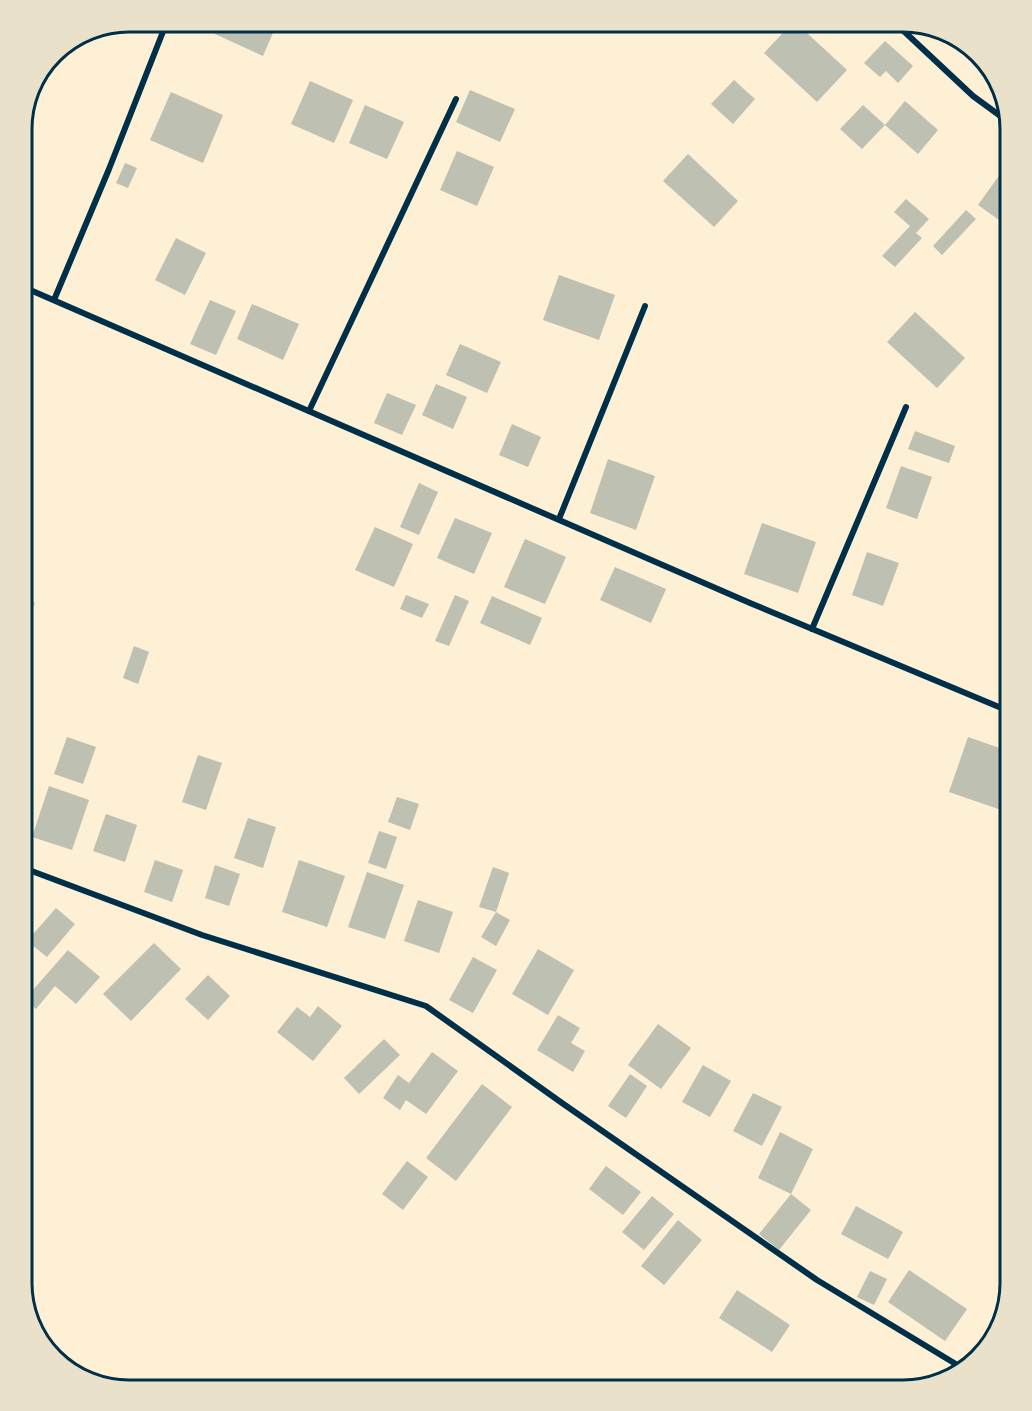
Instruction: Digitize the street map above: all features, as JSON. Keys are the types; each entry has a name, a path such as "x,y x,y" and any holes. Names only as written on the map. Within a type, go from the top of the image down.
{"street":[{"path":"54,300 163,32"},
{"path":"905,32 973,96 1000,116"},
{"path":"309,411 456,99"},
{"path":"32,291 750,603 1000,707"},
{"path":"559,519 645,306"},
{"path":"812,629 906,407"},
{"path":"32,871 202,935 426,1006 817,1280 956,1364"}],"building":[{"path":"211,32 273,32 263,56"},
{"path":"784,32 806,32 847,70 817,102 764,53"},
{"path":"885,41 913,66 898,83 886,71 880,77 864,63"},
{"path":"734,80 755,99 733,124 711,104"},
{"path":"310,81 353,100 334,143 291,124"},
{"path":"470,90 515,109 500,142 456,122"},
{"path":"171,92 223,115 203,163 150,140"},
{"path":"905,101 938,130 918,154 885,125"},
{"path":"365,105 404,122 387,159 349,143"},
{"path":"863,105 885,125 862,149 840,129"},
{"path":"457,151 494,167 477,206 440,190"},
{"path":"688,154 738,201 714,227 663,181"},
{"path":"125,163 137,168 128,188 116,183"},
{"path":"1000,174 1000,219 978,205"},
{"path":"906,199 929,219 916,233 922,238 895,267 882,256 910,226 894,212"},
{"path":"966,210 976,219 942,255 933,246"},
{"path":"176,238 206,253 185,295 155,280"},
{"path":"559,275 615,295 599,340 543,320"},
{"path":"210,300 236,311 216,355 190,344"},
{"path":"252,304 299,324 283,360 237,339"},
{"path":"915,312 965,358 937,388 887,342"},
{"path":"460,344 501,362 487,393 446,375"},
{"path":"436,384 467,397 453,429 422,415"},
{"path":"387,393 416,405 402,435 374,423"},
{"path":"512,424 541,437 528,467 499,455"},
{"path":"915,431 955,446 949,463 908,449"},
{"path":"608,459 655,476 636,530 590,513"},
{"path":"901,466 932,477 917,519 886,508"},
{"path":"419,483 438,492 419,535 400,527"},
{"path":"455,518 492,533 474,574 437,558"},
{"path":"762,523 816,542 798,593 744,574"},
{"path":"375,527 413,544 394,587 355,570"},
{"path":"525,539 566,557 545,604 504,587"},
{"path":"867,552 899,563 883,606 852,595"},
{"path":"615,567 666,589 651,623 600,600"},
{"path":"406,595 429,604 422,618 400,609"},
{"path":"455,595 469,601 449,646 435,641"},
{"path":"492,596 542,618 530,645 480,623"},
{"path":"134,646 149,652 138,684 123,678"},
{"path":"67,737 96,747 83,784 54,774"},
{"path":"968,737 1000,748 1000,810 949,792"},
{"path":"198,755 222,763 206,810 182,802"},
{"path":"49,786 89,800 72,850 32,837"},
{"path":"397,797 419,804 410,830 388,822"},
{"path":"106,814 137,825 125,862 93,851"},
{"path":"248,818 276,827 263,868 234,858"},
{"path":"379,831 397,837 386,869 368,863"},
{"path":"155,860 183,870 172,902 144,892"},
{"path":"299,860 345,876 327,927 282,912"},
{"path":"215,865 240,874 229,906 205,898"},
{"path":"493,867 509,873 496,912 479,907"},
{"path":"367,872 404,885 385,939 348,927"},
{"path":"418,900 453,912 439,953 404,941"},
{"path":"56,908 75,924 47,957 32,945 32,935"},
{"path":"496,912 510,920 496,946 481,937"},
{"path":"154,943 181,969 131,1021 103,994"},
{"path":"538,949 574,970 548,1015 512,994"},
{"path":"68,950 100,977 76,1004 55,986 36,1009 32,1005 32,991"},
{"path":"473,957 497,970 473,1013 449,1000"},
{"path":"208,975 230,996 208,1020 185,999"},
{"path":"318,1006 342,1026 313,1061 277,1032 297,1007 310,1017"},
{"path":"558,1015 580,1028 571,1043 585,1051 573,1072 537,1050"},
{"path":"658,1024 691,1048 661,1089 628,1065"},
{"path":"384,1039 400,1055 359,1094 344,1078"},
{"path":"432,1052 458,1071 426,1114 406,1100 400,1110 383,1098 398,1075 409,1083"},
{"path":"703,1065 731,1081 710,1117 682,1102"},
{"path":"630,1074 647,1086 626,1118 608,1106"},
{"path":"482,1084 512,1107 456,1181 426,1158"},
{"path":"753,1093 782,1107 762,1146 733,1131"},
{"path":"780,1132 813,1149 791,1194 758,1178"},
{"path":"407,1161 428,1177 403,1210 382,1194"},
{"path":"606,1166 641,1192 623,1215 589,1189"},
{"path":"791,1194 811,1210 779,1250 759,1234"},
{"path":"652,1196 674,1214 644,1250 622,1232"},
{"path":"856,1206 903,1232 888,1259 841,1234"},
{"path":"678,1220 702,1240 664,1285 641,1266"},
{"path":"909,1270 967,1309 945,1341 888,1302"},
{"path":"870,1271 887,1279 874,1305 857,1297"},
{"path":"737,1290 790,1325 772,1352 719,1318"}]}
